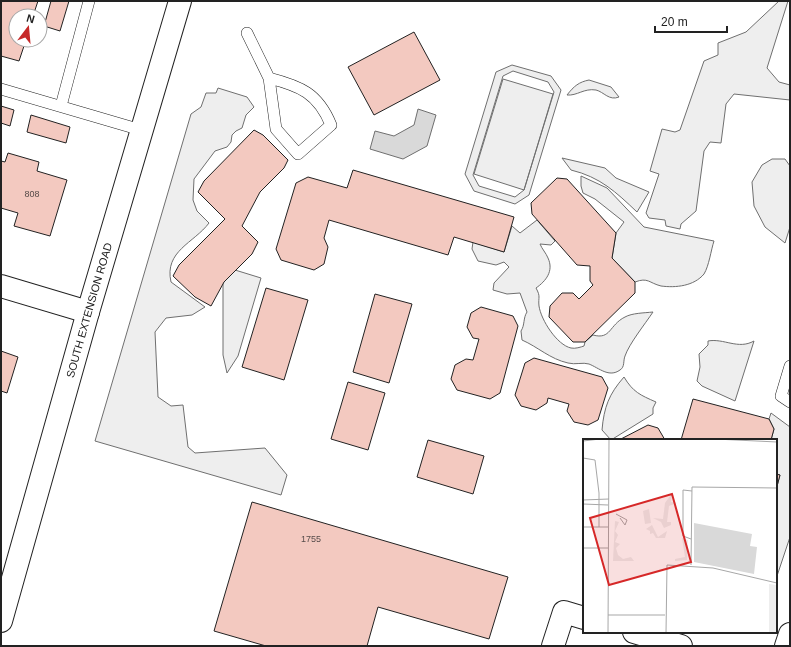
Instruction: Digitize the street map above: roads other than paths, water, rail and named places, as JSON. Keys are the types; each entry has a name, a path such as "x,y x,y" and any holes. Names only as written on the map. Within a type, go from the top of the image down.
{"street":[{"name":"SOUTH EXTENSION ROAD","path":"1,621 88,312 180,1"},
{"path":"1,286 88,312"},
{"path":"553,646 574,615"},
{"path":"637,633 681,646"},
{"path":"786,646 790,634"}],"lane":[{"path":"61,106 89,1"},
{"path":"247,33 269,78 276,129 298,154 331,125 325,110 312,95 293,84 269,78"},
{"path":"1,89 141,130"},
{"path":"790,366 781,396 790,402"}]}
